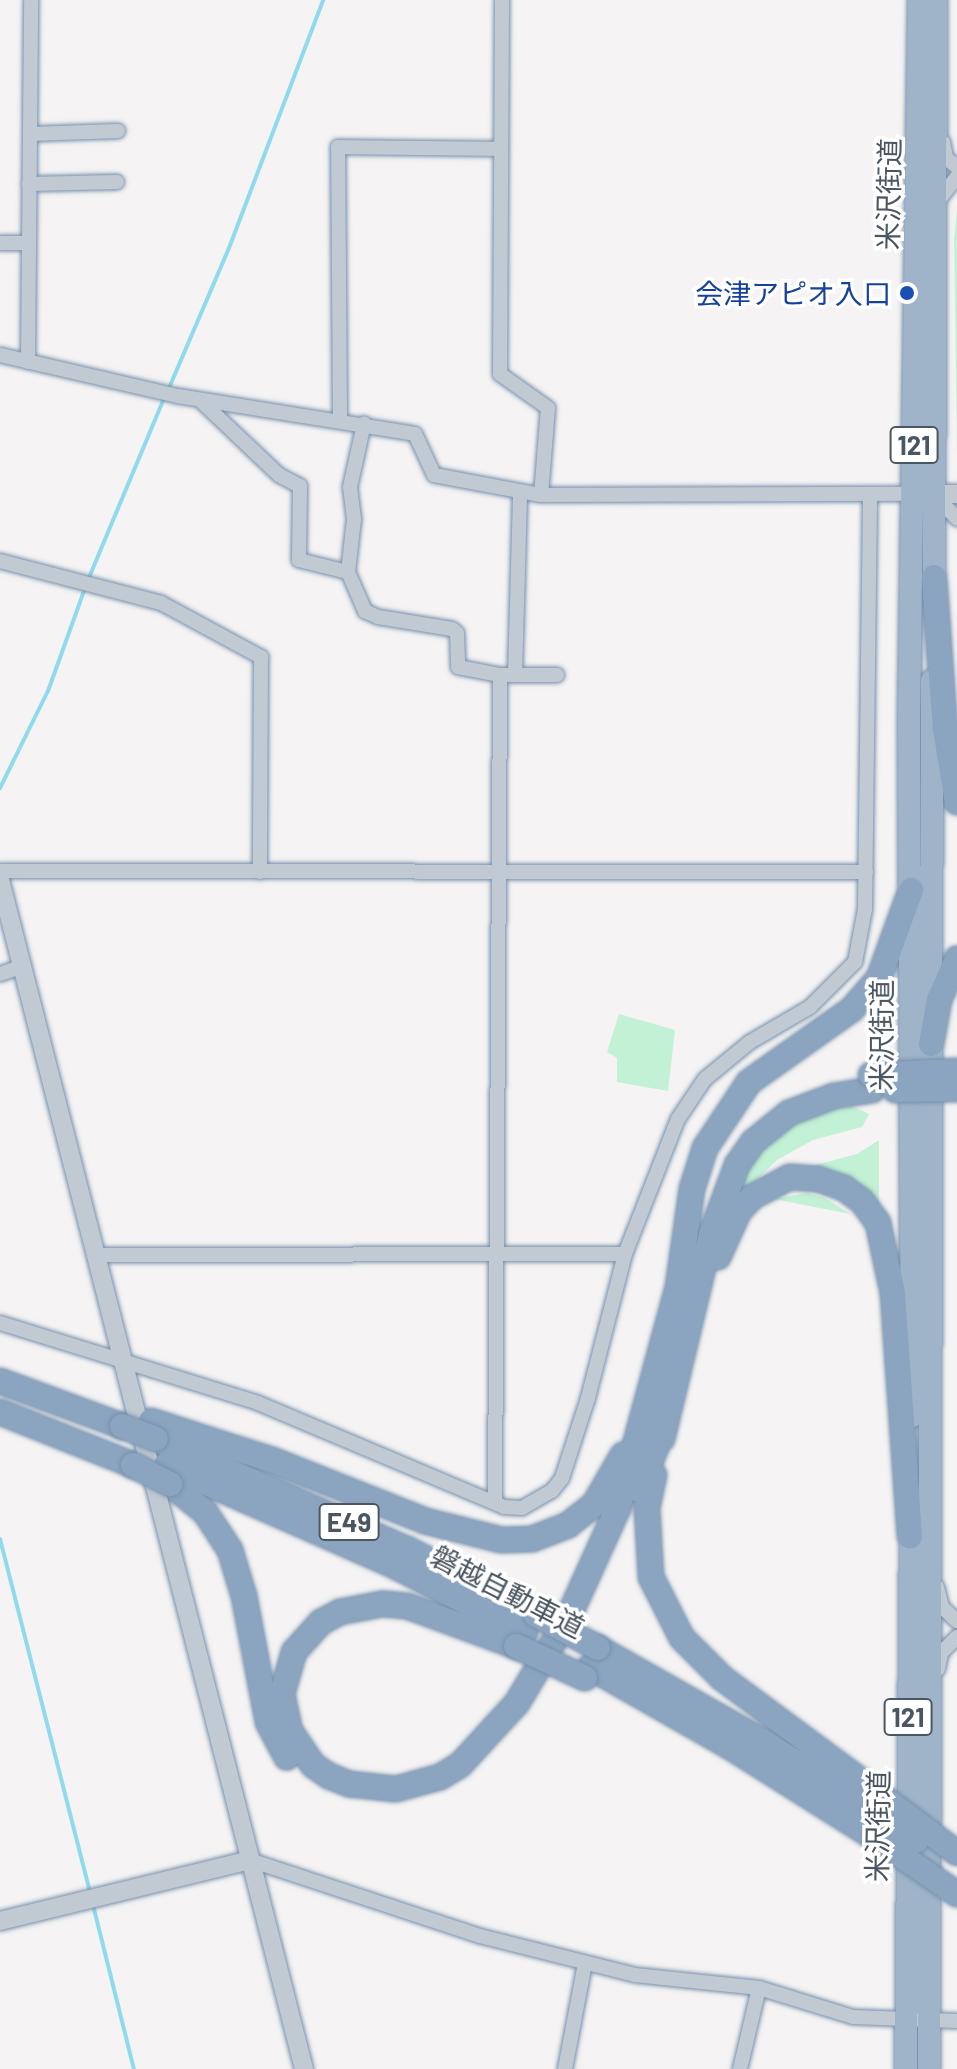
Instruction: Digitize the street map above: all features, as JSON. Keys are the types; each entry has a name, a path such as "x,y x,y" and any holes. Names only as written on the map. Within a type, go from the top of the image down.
{"highway":[{"name":"米沢街道","path":"906,2069 911,890 935,494 919,0"},
{"name":"米沢街道","path":"929,2069 936,0"},
{"path":"934,577 945,729 957,802"},
{"path":"689,1290 692,1189 720,1118 749,1082 852,1009 879,978 911,890"},
{"path":"931,1044 939,1000 957,959"},
{"path":"0,1381 33,1404 131,1458 168,1474 205,1512 230,1550 244,1596 268,1722 288,1758 312,1781 342,1797 407,1801 447,1787 479,1766 512,1732 553,1673 616,1547 656,1418 689,1290 723,1192 753,1142 803,1106 872,1083 957,1071"},
{"path":"872,1083 957,1089"},
{"path":"689,1290 739,1211 771,1185 790,1177 818,1179 862,1201 883,1235 889,1264 910,1536"},
{"path":"0,1374 33,1404"},
{"path":"0,1402 120,1418 154,1430 272,1460 425,1521 472,1536 517,1540 551,1535 594,1505 656,1418"},
{"path":"0,1412 33,1404"},
{"path":"591,1665 526,1631 407,1606 382,1604 340,1612 321,1622 294,1652 282,1694 290,1731 313,1765 329,1776 372,1788 430,1781 478,1750 541,1668 596,1564 656,1418"},
{"path":"656,1418 646,1534 651,1577 668,1618 722,1678 879,1817 957,1853"},
{"name":"磐越自動車道","path":"154,1430 366,1530 526,1631"},
{"name":"磐越自動車道","path":"168,1474 395,1566 591,1665 729,1746 879,1817 957,1894"},
{"name":"磐越自動車道","path":"591,1665 762,1741 957,1869"}],"street":[{"path":"28,362 31,0"},
{"path":"502,0 500,374 548,408 541,495"},
{"path":"936,75 943,149 957,167"},
{"path":"30,134 118,131"},
{"path":"340,419 338,147 500,149"},
{"path":"936,212 942,191 957,177"},
{"path":"29,184 117,182"},
{"path":"0,243 29,243"},
{"path":"0,355 201,401 340,419 415,434 434,475 520,494 935,494 957,519"},
{"path":"201,401 279,475 300,486 299,560 348,572"},
{"path":"364,424 350,487 354,519 348,572 365,611 452,629 457,633 458,667 507,675 557,675"},
{"path":"495,1499 499,871 507,675 520,494"},
{"path":"0,1323 258,1403 495,1499 504,1507 522,1508 552,1491 562,1478 625,1254 661,1153 705,1079 750,1042 810,1007 855,962 865,909 870,494"},
{"path":"0,561 161,603 261,657 260,872"},
{"path":"0,871 866,872"},
{"path":"0,880 304,2069"},
{"path":"0,974 23,966"},
{"path":"96,1255 625,1254"},
{"path":"931,1552 938,1598 957,1621"},
{"path":"929,1777 938,1761 939,1659 957,1637"},
{"path":"0,1921 250,1860 480,1936 635,1975 759,1988 853,2017 957,2021"},
{"path":"565,2069 585,1963"},
{"path":"740,2069 759,1988"}],"green space":[{"path":"957,208 957,454 954,239"},
{"path":"619,1014 675,1030 668,1091 617,1082 617,1058 607,1052"},
{"path":"852,1106 869,1114 862,1127 813,1140 777,1160 721,1214 763,1138 803,1114"},
{"path":"879,1140 879,1204 804,1168 857,1154"},
{"path":"807,1193 825,1198 850,1214 774,1199"}],"waterway":[{"path":"169,388 229,248 323,0"},
{"path":"88,580 165,396"},
{"path":"0,788 48,691 85,588"},
{"path":"0,1539 90,1892"},
{"path":"93,1905 134,2069"}],"place":[{"name":"会津アピオ入口","path":"907,293"}]}
